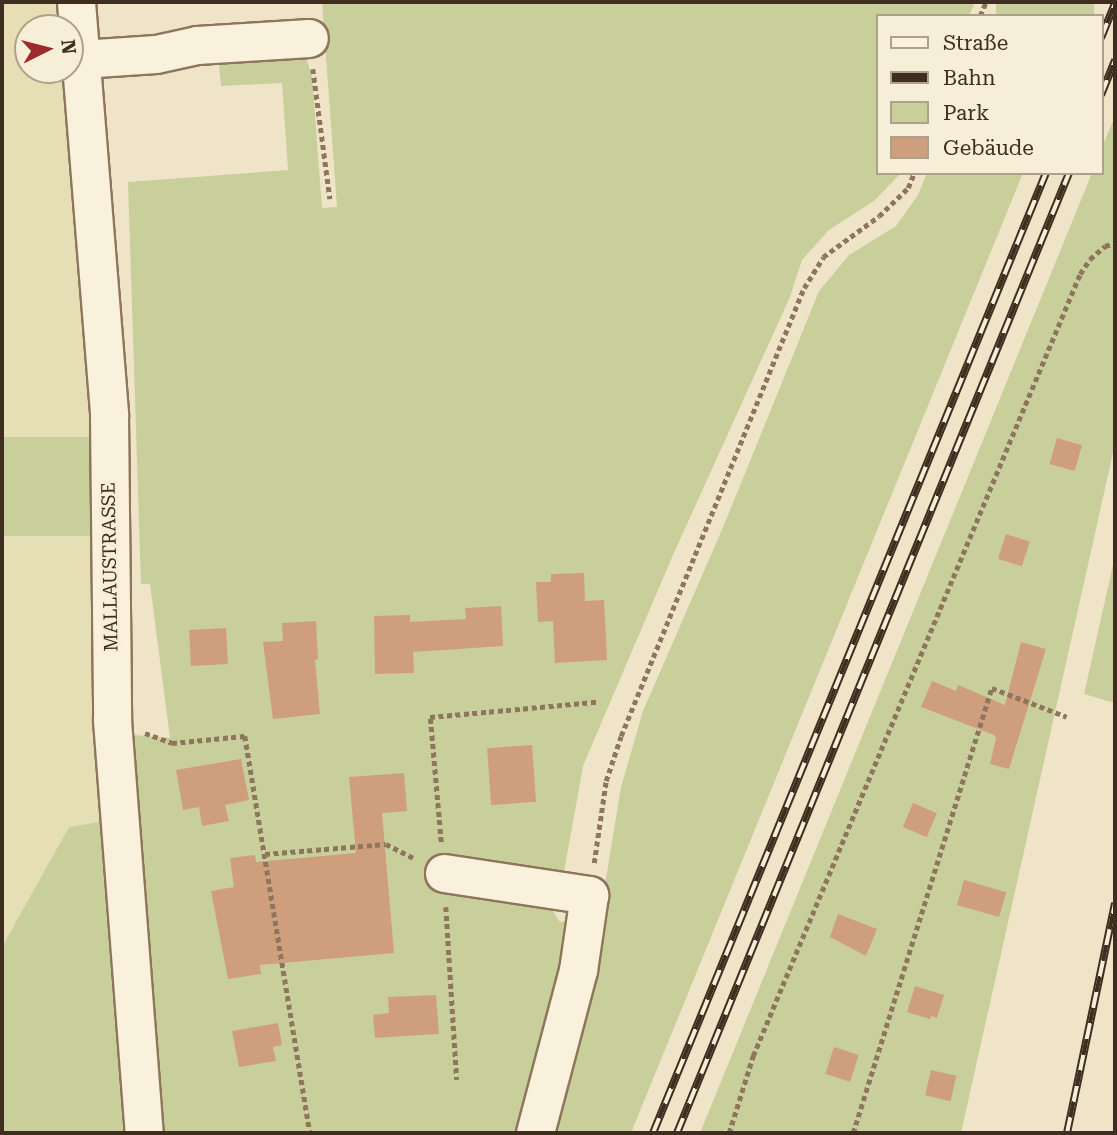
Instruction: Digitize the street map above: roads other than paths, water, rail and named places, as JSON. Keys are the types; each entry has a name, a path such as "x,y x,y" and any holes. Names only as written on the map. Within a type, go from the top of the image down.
{"street":[{"path":"84,60 156,54 197,46 309,38"},
{"name":"MALLAUSTRASSE","path":"83,84 109,416 112,720 144,1133"},
{"path":"444,873 589,895 578,970 535,1133"}],"railway":[{"path":"1103,33 1115,4"},
{"path":"1103,90 1115,60"},
{"path":"653,1133 1045,175"},
{"path":"677,1133 1068,175"},
{"path":"1067,1133 1115,903"}]}
